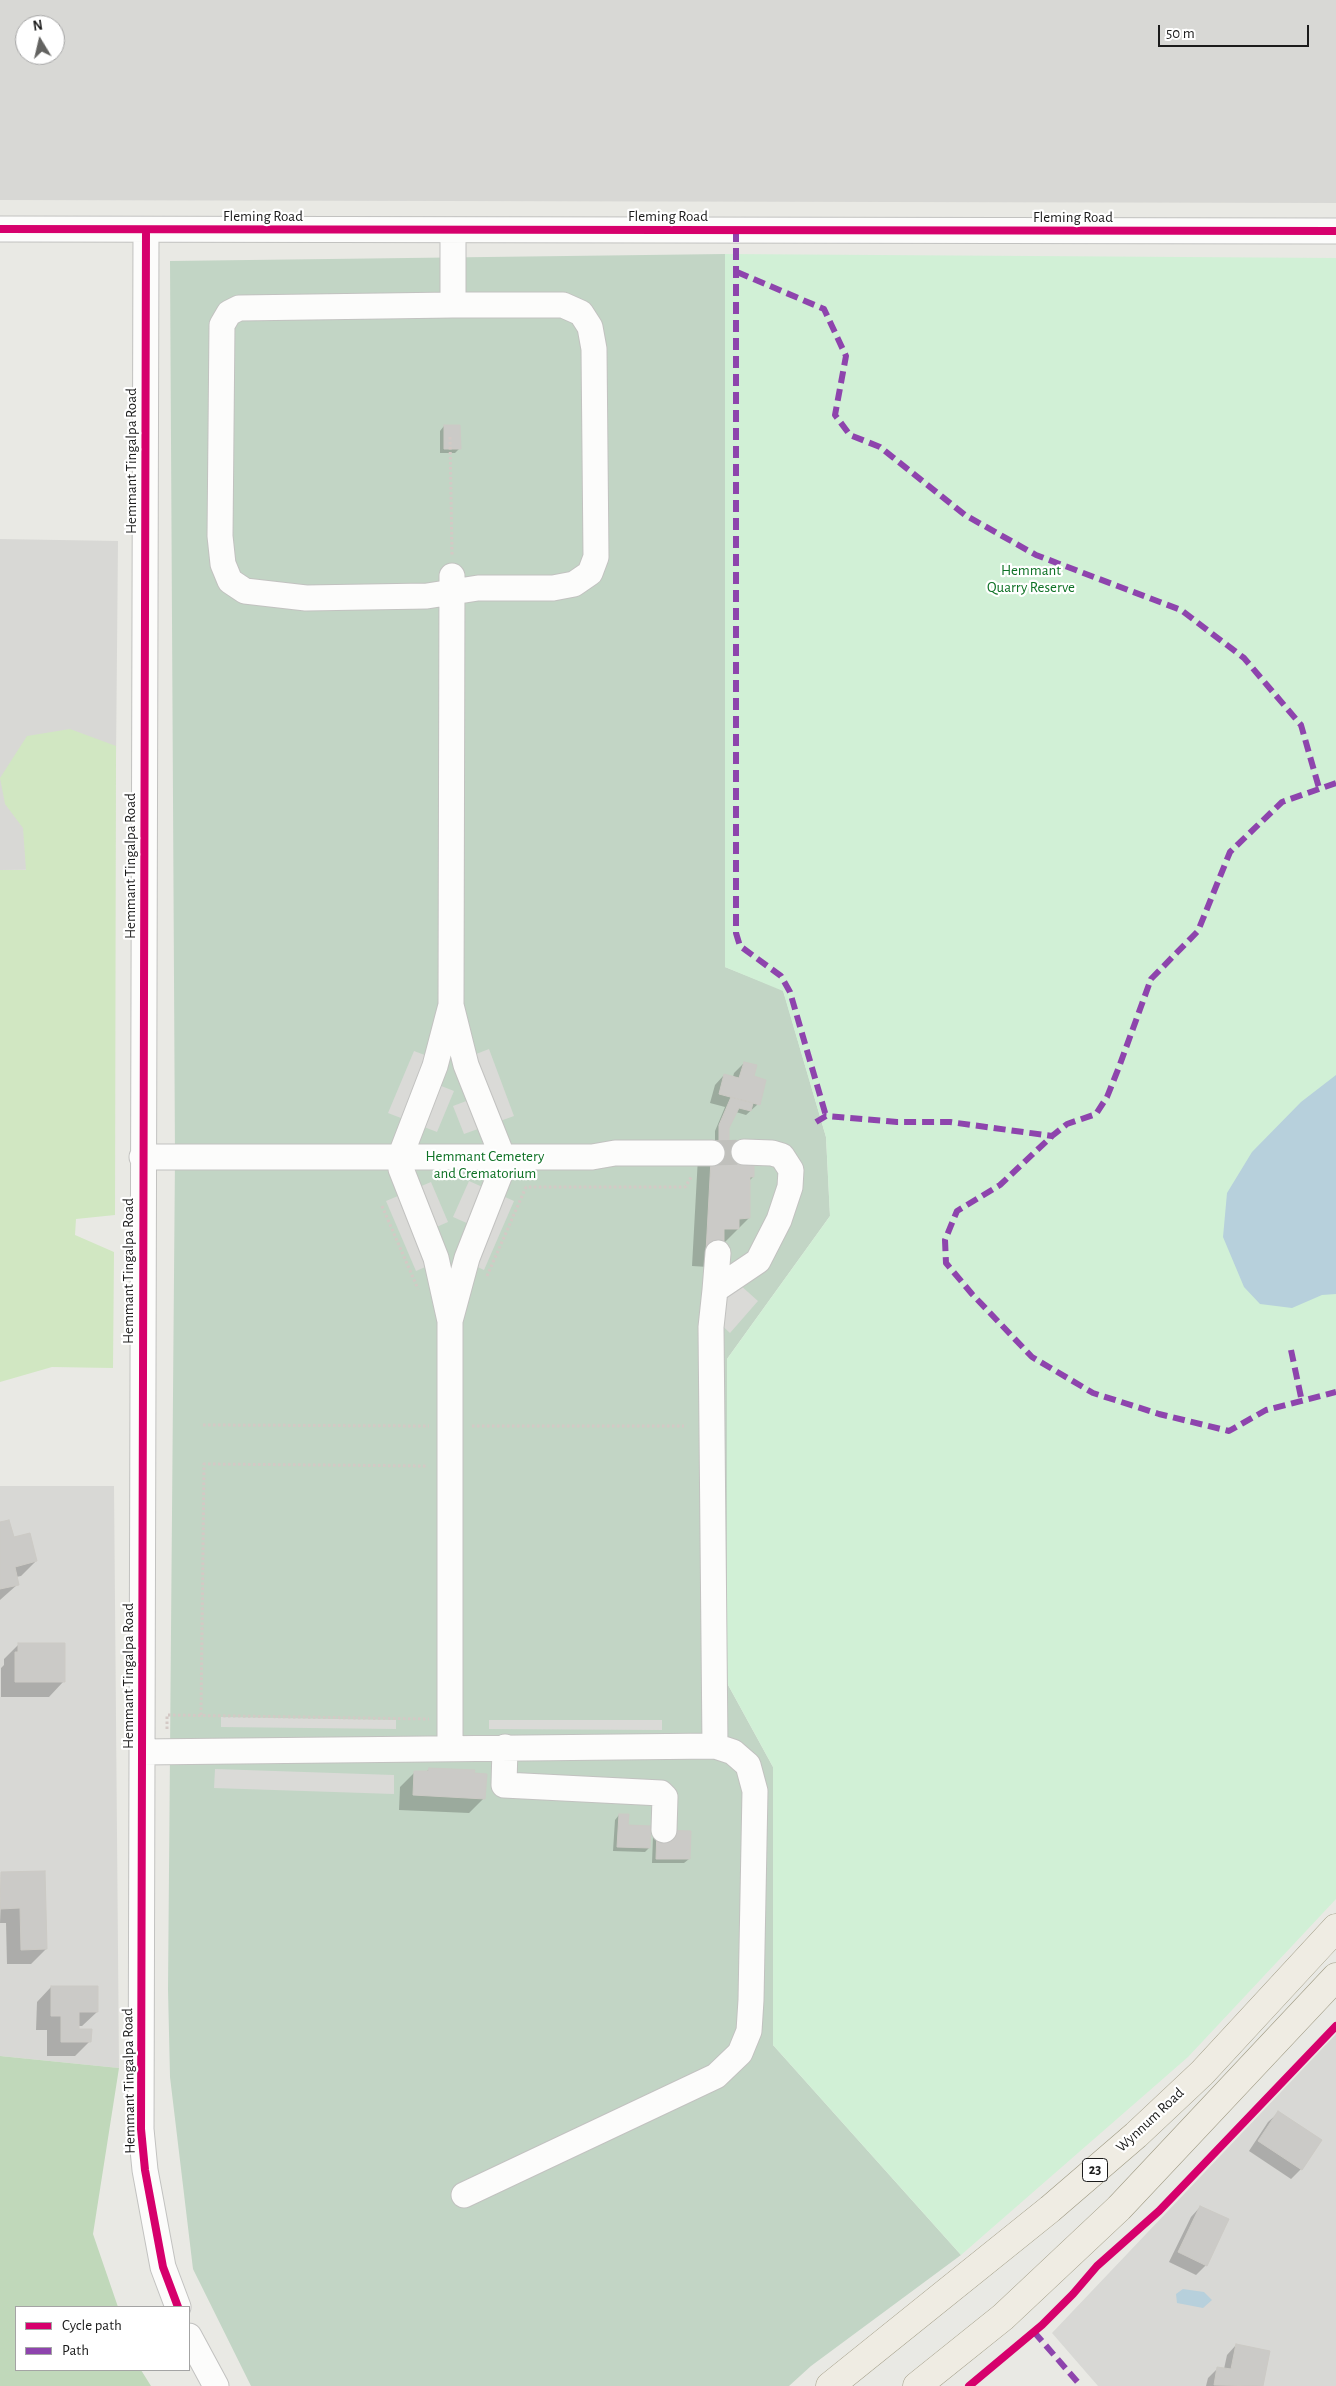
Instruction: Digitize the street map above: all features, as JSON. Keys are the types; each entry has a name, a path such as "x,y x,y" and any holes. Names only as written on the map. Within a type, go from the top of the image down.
{"main road":[{"name":"Wynnum Road","path":"830,2386 1050,2209 1136,2134 1202,2072 1336,1928"},
{"path":"917,2386 1003,2317 1112,2214 1336,1977"}],"street":[{"name":"Fleming Road","path":"0,229 1336,230"},
{"name":"Hemmant Tingalpa Road","path":"146,230 142,1157 141,2129 145,2170 163,2267 178,2306"},
{"path":"453,230 453,305"},
{"path":"453,305 563,305 581,313 590,327 594,349 596,557 590,573 574,584 554,588 478,588 452,584 427,596 306,598 245,591 230,581 223,564 220,536 222,325 229,313 239,308 453,305"},
{"path":"450,1748 434,1467 450,1321 467,1258 502,1169 503,1158 466,1065 451,1005 452,584"},
{"path":"450,1321 436,1258 400,1168 400,1157 435,1066 451,1005"},
{"path":"435,1066 451,1063 466,1065"},
{"path":"716,1290 758,1261 779,1220 790,1187 791,1170 782,1156 772,1152 744,1152"},
{"path":"142,1157 503,1158 592,1157 615,1153 703,1153"},
{"path":"715,1746 711,1327 716,1290 718,1252"},
{"path":"436,1258 451,1261 467,1258"},
{"path":"142,1752 715,1746 733,1752 748,1765 755,1791 751,2000 749,2031 740,2053 716,2076 464,2195"},
{"path":"505,1747 504,1784 661,1793 665,1797 664,1830"},
{"path":"190,2338 216,2386"}],"path":[{"path":"450,437 452,584"},
{"path":"487,1277 526,1187 685,1187 703,1153"},
{"path":"382,1206 422,1296"},
{"path":"471,1416 471,1434"},
{"path":"429,1417 429,1434"},
{"path":"203,1425 429,1426"},
{"path":"471,1426 684,1426"},
{"path":"201,1715 204,1464 434,1467"},
{"path":"167,1752 167,1715 429,1720 429,1710"}],"shaded area":[{"path":"0,0 1336,0 1336,203 0,200"},
{"path":"0,539 118,541 115,869 0,870"},
{"path":"489,1049 514,1116 464,1134 453,1106 485,1094 471,1056"},
{"path":"414,1051 430,1057 421,1078 454,1091 437,1132 388,1113"},
{"path":"469,1181 514,1201 484,1270 471,1264 485,1231 453,1217"},
{"path":"431,1182 448,1222 418,1235 430,1265 416,1271 386,1201"},
{"path":"739,1284 758,1301 730,1333 716,1320 721,1301"},
{"path":"0,1486 114,1486 119,2068 0,2056"},
{"path":"221,1717 396,1720 396,1729 221,1727"},
{"path":"489,1720 662,1720 662,1730 489,1729"},
{"path":"215,1769 394,1775 394,1794 214,1788"},
{"path":"1336,2034 1336,2386 1098,2386 1052,2333"}],"green space":[{"name":"Hemmant Cemetery and Crematorium","path":"725,254 725,967 783,990 826,1137 830,1216 727,1359 727,1683 773,1767 773,2045 961,2255 811,2366 789,2386 251,2386 193,2269 170,2077 168,1989 175,1157 170,261"},
{"name":"Hemmant Quarry Reserve","path":"725,254 1336,258 1336,1899 1188,2057 961,2255 773,2045 773,1767 727,1683 727,1359 830,1216 826,1137 783,991 725,967"},
{"path":"70,729 116,746 115,1215 76,1219 75,1235 114,1252 113,1368 52,1367 0,1382 0,870 26,870 23,828 5,804 0,778 27,736"},
{"path":"0,2056 119,2068 93,2234 118,2306 15,2306 15,2371 142,2371 151,2386 0,2386"}],"water":[{"path":"1336,1075 1336,1294 1322,1295 1292,1308 1260,1304 1244,1287 1223,1237 1227,1193 1252,1152 1301,1102"},
{"path":"1183,2289 1204,2292 1212,2300 1203,2308 1177,2303 1176,2294"}],"building":[{"path":"444,425 460,425 461,449 444,449"},
{"path":"744,1062 757,1065 754,1076 766,1080 760,1105 719,1094 724,1074 739,1078"},
{"path":"731,1097 753,1103 751,1111 739,1108 729,1128 729,1141 719,1141 719,1125"},
{"path":"712,1141 744,1141 754,1163 754,1177 750,1177 750,1218 739,1219 739,1229 724,1229 724,1253 706,1252"},
{"path":"9,1520 14,1537 30,1533 37,1561 15,1567 19,1585 0,1589 0,1522"},
{"path":"18,1643 65,1643 65,1682 15,1682 15,1652 18,1652"},
{"path":"429,1768 475,1770 474,1773 487,1774 485,1799 413,1795 414,1771 428,1771"},
{"path":"619,1814 629,1814 628,1825 651,1826 650,1848 617,1847"},
{"path":"657,1830 691,1831 690,1859 656,1859"},
{"path":"45,1871 47,1949 21,1950 20,1908 0,1909 1,1872"},
{"path":"51,1986 98,1986 98,2012 79,2012 79,2029 92,2029 91,2042 61,2042 61,2016 51,2016"},
{"path":"1278,2111 1322,2140 1302,2170 1258,2141"},
{"path":"1200,2206 1229,2219 1207,2266 1178,2252"},
{"path":"1236,2344 1270,2351 1263,2386 1214,2385 1217,2367 1231,2369"}],"tunnel":[{"path":"712,1153 744,1152"}],"marked path":[{"path":"736,230 736,933 740,946 781,976 790,992 826,1116"},
{"path":"737,272 824,309 846,356 835,415 850,435 880,447 965,515 1036,555 1181,610 1244,658 1301,725 1319,788"},
{"path":"1336,783 1282,802 1230,852 1198,931 1151,979 1107,1097 1096,1114 1067,1124 1000,1185 957,1211 945,1240 946,1263 972,1294 1032,1357 1093,1393 1159,1414 1229,1431 1266,1410 1336,1392"},
{"path":"816,1122 826,1116 897,1122 950,1122 1052,1136"},
{"path":"1291,1350 1302,1402"},
{"path":"1034,2332 1081,2386"}],"cycle path":[{"path":"0,229 1336,231"},
{"path":"146,230 141,2129 145,2170 163,2267 178,2306"},
{"path":"969,2386 1042,2325 1073,2294 1097,2266 1159,2211 1336,2026"}]}
